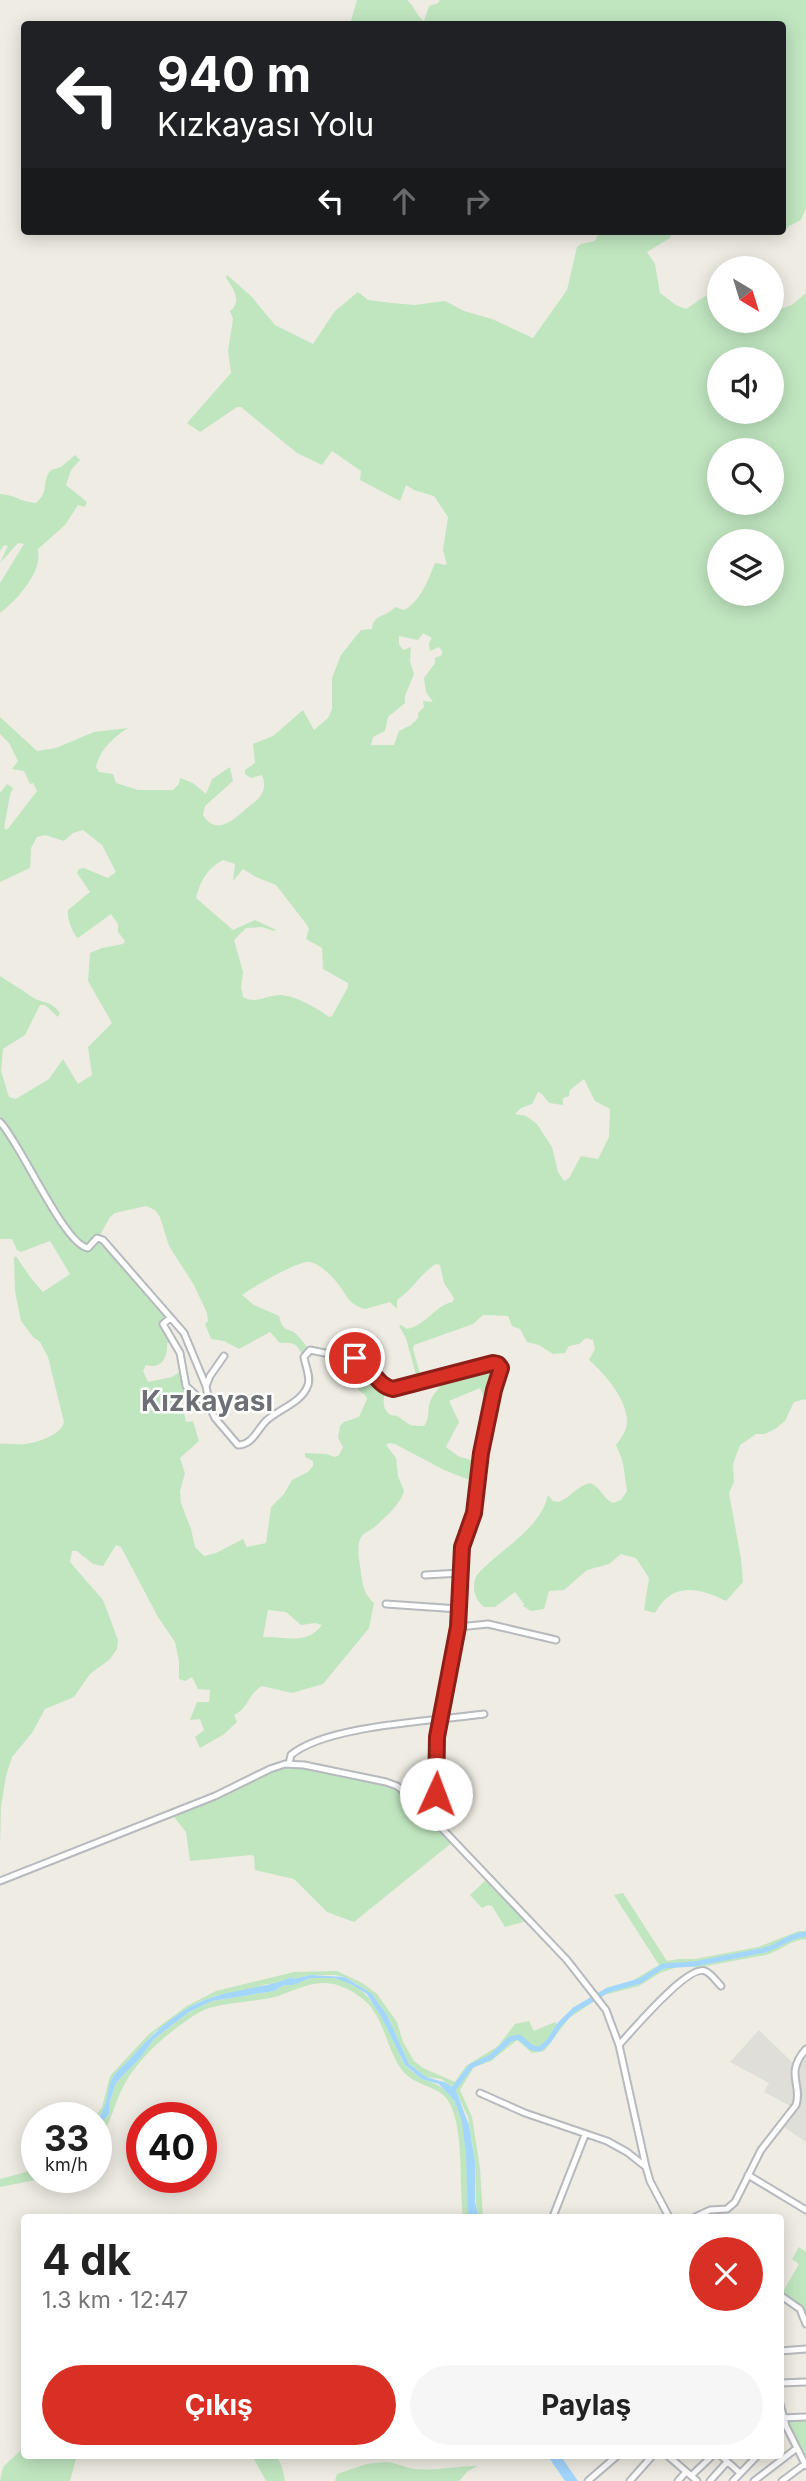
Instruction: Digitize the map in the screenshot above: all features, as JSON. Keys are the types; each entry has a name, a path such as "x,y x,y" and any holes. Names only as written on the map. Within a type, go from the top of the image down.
{"street":[{"path":"0,1122 78,1243 86,1248 99,1237 103,1240 187,1336 206,1386 210,1408"},
{"path":"170,1318 163,1324 180,1353 184,1382 190,1391 210,1408 236,1445 244,1445 267,1421 294,1402 309,1384 304,1357 310,1350 360,1360 381,1384 393,1389 493,1363 498,1364 501,1370 494,1390 481,1453 472,1520 462,1547 458,1627 439,1721 436,1794 431,1816"},
{"path":"206,1386 224,1356"},
{"path":"425,1575 461,1573"},
{"path":"386,1604 459,1609"},
{"path":"458,1627 491,1624 556,1640"},
{"path":"289,1763 289,1757 297,1750 327,1737 380,1727 484,1714"},
{"path":"0,1881 209,1798 289,1763 393,1784 405,1791 431,1816 567,1960 601,2002 611,2019 619,2045 650,2181 667,2214"},
{"path":"619,2045 667,1993 695,1973 705,1971 721,1986"},
{"path":"701,2214 730,2207 761,2150 797,2103 794,2075 798,2060 806,2049"},
{"path":"481,2093 526,2113 613,2144 646,2167"},
{"path":"554,2214 586,2135"},
{"path":"748,2175 806,2210"},
{"path":"784,2297 805,2315 806,2324"},
{"path":"800,2309 806,2301"},
{"path":"784,2351 806,2349"},
{"path":"784,2383 806,2382"},
{"path":"784,2418 806,2417"},
{"path":"782,2481 806,2465 784,2422"},
{"path":"784,2437 789,2433"},
{"path":"784,2458 797,2448"},
{"path":"588,2481 613,2459"},
{"path":"630,2481 649,2459"},
{"path":"672,2459 697,2481"},
{"path":"678,2481 708,2459"},
{"path":"710,2481 723,2459"},
{"path":"726,2459 740,2473"},
{"path":"733,2481 754,2459"},
{"path":"754,2481 783,2459"}],"shaded area":[{"path":"759,2030 796,2066 801,2055 806,2059 806,2142 781,2125 794,2108 764,2092 769,2083 730,2062"}],"green space":[{"path":"357,0 407,0 424,21 351,21"},
{"path":"440,0 806,0 806,208 801,220 786,229 786,21 424,21 429,6"},
{"path":"598,235 671,235 647,252 655,264 660,293 686,309 707,295 707,333 784,333 784,308 792,305 806,293 806,1399 794,1402 785,1421 775,1429 765,1434 756,1434 740,1445 733,1464 734,1482 729,1493 743,1582 726,1601 696,1590 686,1590 669,1596 655,1613 644,1610 649,1578 636,1558 621,1554 609,1564 587,1570 564,1590 549,1591 544,1609 531,1611 523,1606 515,1592 495,1607 484,1607 474,1592 477,1575 537,1519 548,1495 553,1501 559,1502 590,1483 613,1503 621,1500 627,1491 623,1463 616,1445 626,1428 626,1413 614,1387 589,1360 595,1349 593,1340 586,1338 579,1344 569,1346 565,1353 553,1354 539,1345 527,1342 520,1329 512,1326 508,1316 483,1315 473,1324 414,1345 422,1381 418,1382 406,1338 399,1326 407,1329 414,1327 441,1307 453,1302 454,1298 444,1283 440,1265 436,1264 431,1268 397,1300 397,1309 390,1302 365,1309 352,1303 339,1285 318,1265 305,1262 287,1269 242,1295 254,1305 279,1316 283,1326 295,1333 310,1350 304,1357 295,1345 280,1343 270,1332 239,1349 224,1341 211,1339 205,1324 208,1321 207,1313 194,1285 169,1246 160,1217 155,1210 146,1206 115,1213 99,1237 170,1318 164,1322 175,1342 167,1343 165,1357 160,1364 146,1365 143,1371 148,1382 172,1377 182,1370 190,1391 179,1405 183,1408 186,1422 193,1421 199,1441 180,1458 185,1473 180,1491 181,1503 195,1547 204,1556 243,1539 247,1547 266,1543 271,1507 284,1494 292,1480 308,1472 313,1466 313,1461 305,1457 305,1453 335,1457 339,1455 343,1447 338,1438 340,1426 359,1417 367,1399 358,1390 362,1383 379,1382 386,1387 384,1402 388,1412 411,1425 424,1426 431,1398 445,1375 488,1364 500,1366 488,1408 480,1388 449,1401 459,1422 446,1447 458,1456 480,1463 477,1483 444,1470 395,1444 386,1445 396,1458 398,1476 404,1491 393,1510 360,1539 363,1586 374,1603 369,1628 323,1684 292,1693 262,1686 234,1715 237,1722 223,1735 200,1748 195,1737 204,1730 200,1719 190,1720 197,1702 209,1702 210,1690 198,1689 192,1677 185,1681 179,1679 175,1642 158,1617 121,1547 116,1545 103,1566 93,1564 77,1551 72,1551 70,1562 103,1600 118,1640 117,1649 109,1660 90,1674 74,1697 45,1709 32,1733 12,1757 1,1807 0,1846 0,1444 24,1444 42,1440 58,1431 64,1422 48,1357 40,1342 21,1321 15,1291 14,1258 16,1256 43,1292 70,1274 50,1241 21,1252 17,1250 12,1239 0,1239 0,976 60,1013 58,1017 45,1005 40,1005 25,1035 3,1049 1,1071 9,1097 16,1099 49,1079 63,1059 78,1084 92,1075 88,1047 112,1023 88,981 90,953 123,944 125,941 111,914 78,938 70,925 68,910 90,892 77,873 79,869 84,868 108,878 116,872 102,845 83,830 73,833 64,841 45,835 37,837 31,848 30,868 0,882 0,793 7,784 13,788 4,828 7,830 37,791 24,771 12,769 18,761 9,743 0,734 0,717 37,751 56,748 94,732 128,728 108,744 96,767 99,772 113,774 116,783 138,790 173,790 179,784 180,778 193,783 206,794 212,779 230,767 233,781 205,806 203,815 214,825 226,824 237,816 259,798 264,789 262,775 251,778 245,774 245,770 255,763 253,744 273,736 303,710 314,730 328,718 332,709 332,678 341,655 361,630 372,629 378,618 395,607 404,610 410,606 423,590 435,563 447,565 443,550 448,517 434,496 406,485 400,501 360,480 361,471 332,451 322,465 297,453 241,407 200,432 187,423 231,373 228,351 233,319 230,311 236,300 227,275 251,296 275,325 313,344 335,311 358,292 368,300 392,303 415,305 445,301 533,338 567,290 577,247 595,241","holes":["423,633 432,638 429,643 430,651 439,647 442,651 442,655 435,658 435,663 424,678 426,692 433,702 423,701 424,707 418,713 418,718 399,731 394,745 371,745 373,737 385,731 388,717 405,703 414,674 410,661 411,647 403,650 399,644 399,636 418,640","223,860 235,864 233,881 243,869 276,885 307,925 309,929 306,939 322,948 323,969 348,983 332,1016 329,1017 307,1003 288,996 277,995 257,1000 243,997 243,972 234,940 246,928 276,930 255,920 233,930 196,898 208,871","584,1079 595,1101 610,1109 609,1137 598,1159 581,1156 569,1178 564,1181 558,1172 552,1147 537,1124 526,1116 515,1114 521,1108 532,1104 538,1092 549,1103 563,1105 563,1098 569,1096 570,1090","268,1610 286,1612 301,1625 322,1625 316,1632 302,1638 263,1637"]},
{"path":"75,455 80,460 71,470 66,485 87,502 85,507 78,505 65,525 38,549 36,568 29,582 18,597 0,613 0,583 24,544 18,543 0,563 8,546 4,545 0,551 0,494 36,503 43,494 46,478 51,470 61,467"},
{"path":"289,1764 397,1786 454,1841 354,1922 327,1912 294,1879 255,1870 254,1856 190,1861 186,1832 171,1813"},
{"path":"489,1877 530,1920 505,1927 492,1906 482,1908 470,1895"},
{"path":"623,1893 667,1961 695,1959 758,1947 799,1931 806,1931 806,1939 766,1955 701,1967 677,1967 660,1973 639,1986 604,1995 569,2018 544,2051 532,2053 517,2040 491,2061 474,2067 460,2090 472,2117 480,2168 483,2214 478,2214 476,2204 475,2162 468,2117 454,2088 441,2079 426,2077 409,2064 387,2015 374,1997 345,1977 292,1977 274,1985 266,1984 197,2003 155,2032 112,2079 106,2102 103,2102 110,2076 149,2034 187,2006 216,1991 294,1972 337,1971 377,1994 397,2022 403,2042 414,2061 423,2068 455,2082 466,2066 498,2046 515,2024 529,2021 534,2031 555,2022 557,2025 573,2009 591,1997 608,1988 630,1982 659,1965 614,1895"},
{"path":"310,1978 329,1978 356,1987 375,2006 406,2066 452,2096 464,2128 469,2214 463,2214 458,2131 447,2099 407,2076 392,2053 371,2007 346,1988 331,1983 313,1984 275,1997 214,2007 190,2018 160,2041 138,2064 127,2080 112,2113 110,2101 116,2083 154,2039 189,2012 212,2001 274,1991 284,1985"},
{"path":"21,2173 21,2183 0,2187 0,2179"},
{"path":"799,2247 806,2252 806,2324 802,2312 784,2297 784,2290 799,2264 792,2259"},
{"path":"806,2417 806,2466 784,2420 784,2418"},
{"path":"21,2450 21,2459 76,2459 70,2481 0,2481 3,2467"},
{"path":"254,2459 278,2459 282,2466 285,2481 266,2481"},
{"path":"386,2462 414,2469 478,2466 468,2471 459,2481 335,2481 337,2474 367,2464"}],"water":[{"path":"292,1977 345,1977 372,1994 387,2015 409,2064 426,2077 447,2083 456,2091 469,2125 475,2162 475,2202 478,2214 468,2214 466,2154 462,2122 455,2101 439,2084 422,2079 405,2065 367,1994 334,1978 310,1978 293,1985 284,1985 274,1991 212,2001 189,2012 154,2039 116,2083 110,2102 106,2102 113,2076 179,2013 216,1996"},
{"path":"550,2459 563,2459 578,2481 565,2481"}],"waterway":[{"path":"452,2091 471,2066 491,2057 510,2039 519,2037 532,2048 540,2049 574,2010 608,1990 640,1981 663,1966 694,1964 765,1950 806,1934"}],"district":[{"name":"Kızkayası","path":"207,1401"}],"route":[{"path":"355,1358 364,1362 384,1387 393,1389 493,1363 501,1368 481,1453 474,1513 462,1547 458,1627 437,1737 436,1794"}]}
